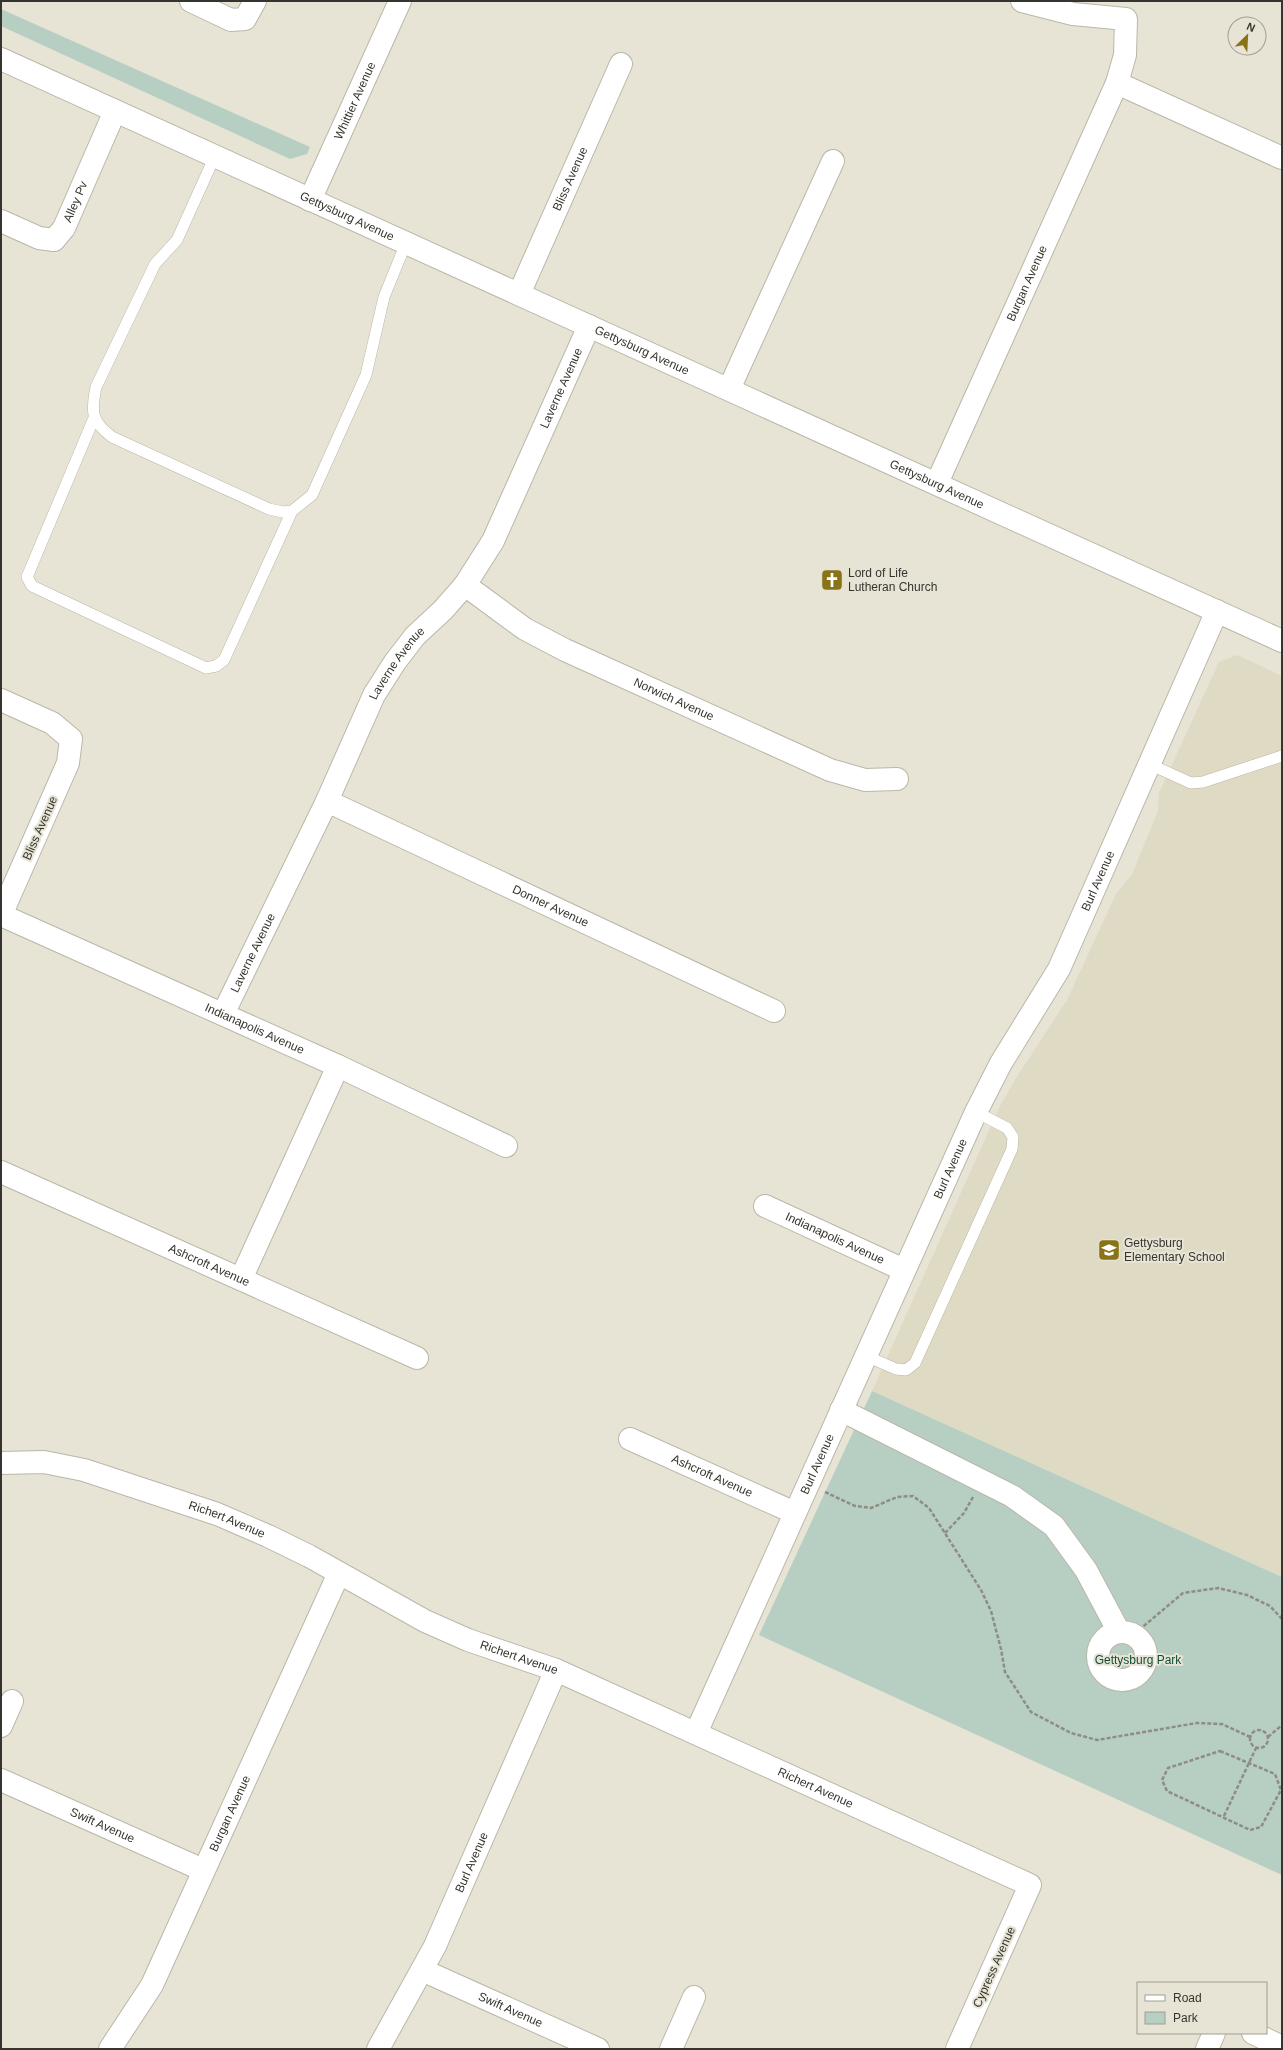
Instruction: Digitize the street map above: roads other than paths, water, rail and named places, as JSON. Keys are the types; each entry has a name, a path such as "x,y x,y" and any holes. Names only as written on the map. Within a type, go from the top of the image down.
{"street":[{"path":"191,1 231,20 245,19 255,1"},
{"name":"Whittier Avenue","path":"310,200 400,1"},
{"name":"Burgan Avenue","path":"937,484 1117,83 1125,55 1126,19 1074,14 1022,1"},
{"name":"Gettysburg Avenue","path":"1,59 1282,641"},
{"name":"Bliss Avenue","path":"519,294 621,64"},
{"path":"1117,83 1282,158"},
{"name":"Alley Pv","path":"1,221 39,238 54,240 64,228 115,111"},
{"path":"728,389 833,160"},
{"name":"Laverne Avenue","path":"223,1014 327,802 374,695 395,662 415,636 442,610 464,585 493,541 589,326"},
{"name":"Norwich Avenue","path":"464,585 525,629 565,650 830,770 865,780 897,780"},
{"name":"Burl Avenue","path":"696,1733 976,1112 1001,1063 1059,969 1217,611"},
{"name":"Bliss Avenue","path":"1,700 52,723 71,739 68,763 2,915"},
{"name":"Donner Avenue","path":"327,802 774,1011"},
{"name":"Indianapolis Avenue","path":"2,915 338,1066 506,1146"},
{"path":"240,1279 338,1066"},
{"name":"Ashcroft Avenue","path":"1,1172 417,1358"},
{"name":"Indianapolis Avenue","path":"765,1206 904,1270"},
{"path":"841,1410 1012,1496 1054,1526 1086,1570 1127,1633"},
{"name":"Ashcroft Avenue","path":"630,1439 795,1513"},
{"name":"Richert Avenue","path":"1,1463 44,1462 84,1470 217,1514 268,1536 340,1573 425,1621 468,1640 556,1670 1030,1885"},
{"name":"Burgan Avenue","path":"110,2049 152,1985 340,1573"},
{"name":"Burl Avenue","path":"378,2049 434,1946 556,1670"},
{"path":"1,1726 12,1701"},
{"name":"Swift Avenue","path":"1,1780 204,1870"},
{"name":"Cypress Avenue","path":"957,2049 1030,1885"},
{"name":"Swift Avenue","path":"422,1970 598,2049"},
{"path":"671,2049 694,1997"},
{"path":"1207,2049 1214,2034"},
{"path":"1255,2034 1282,2047"}],"lane":[{"path":"215,156 176,240 156,264 96,387 92,406 94,418 101,428 112,437 269,508 283,512 292,511"},
{"path":"94,418 27,577 32,586 206,668 216,666 224,660 292,511 312,495 366,375 384,297 406,243"},
{"path":"1149,764 1191,783 1204,782 1282,756"},
{"path":"866,1356 896,1370 906,1370 914,1363 1012,1149 1013,1137 1007,1128 976,1112"}],"place":[{"name":"Lord of Life Lutheran Church","path":"832,580"},
{"name":"Gettysburg Elementary School","path":"1109,1250"}],"park label":[{"name":"Gettysburg Park","path":"1138,1660"}]}
